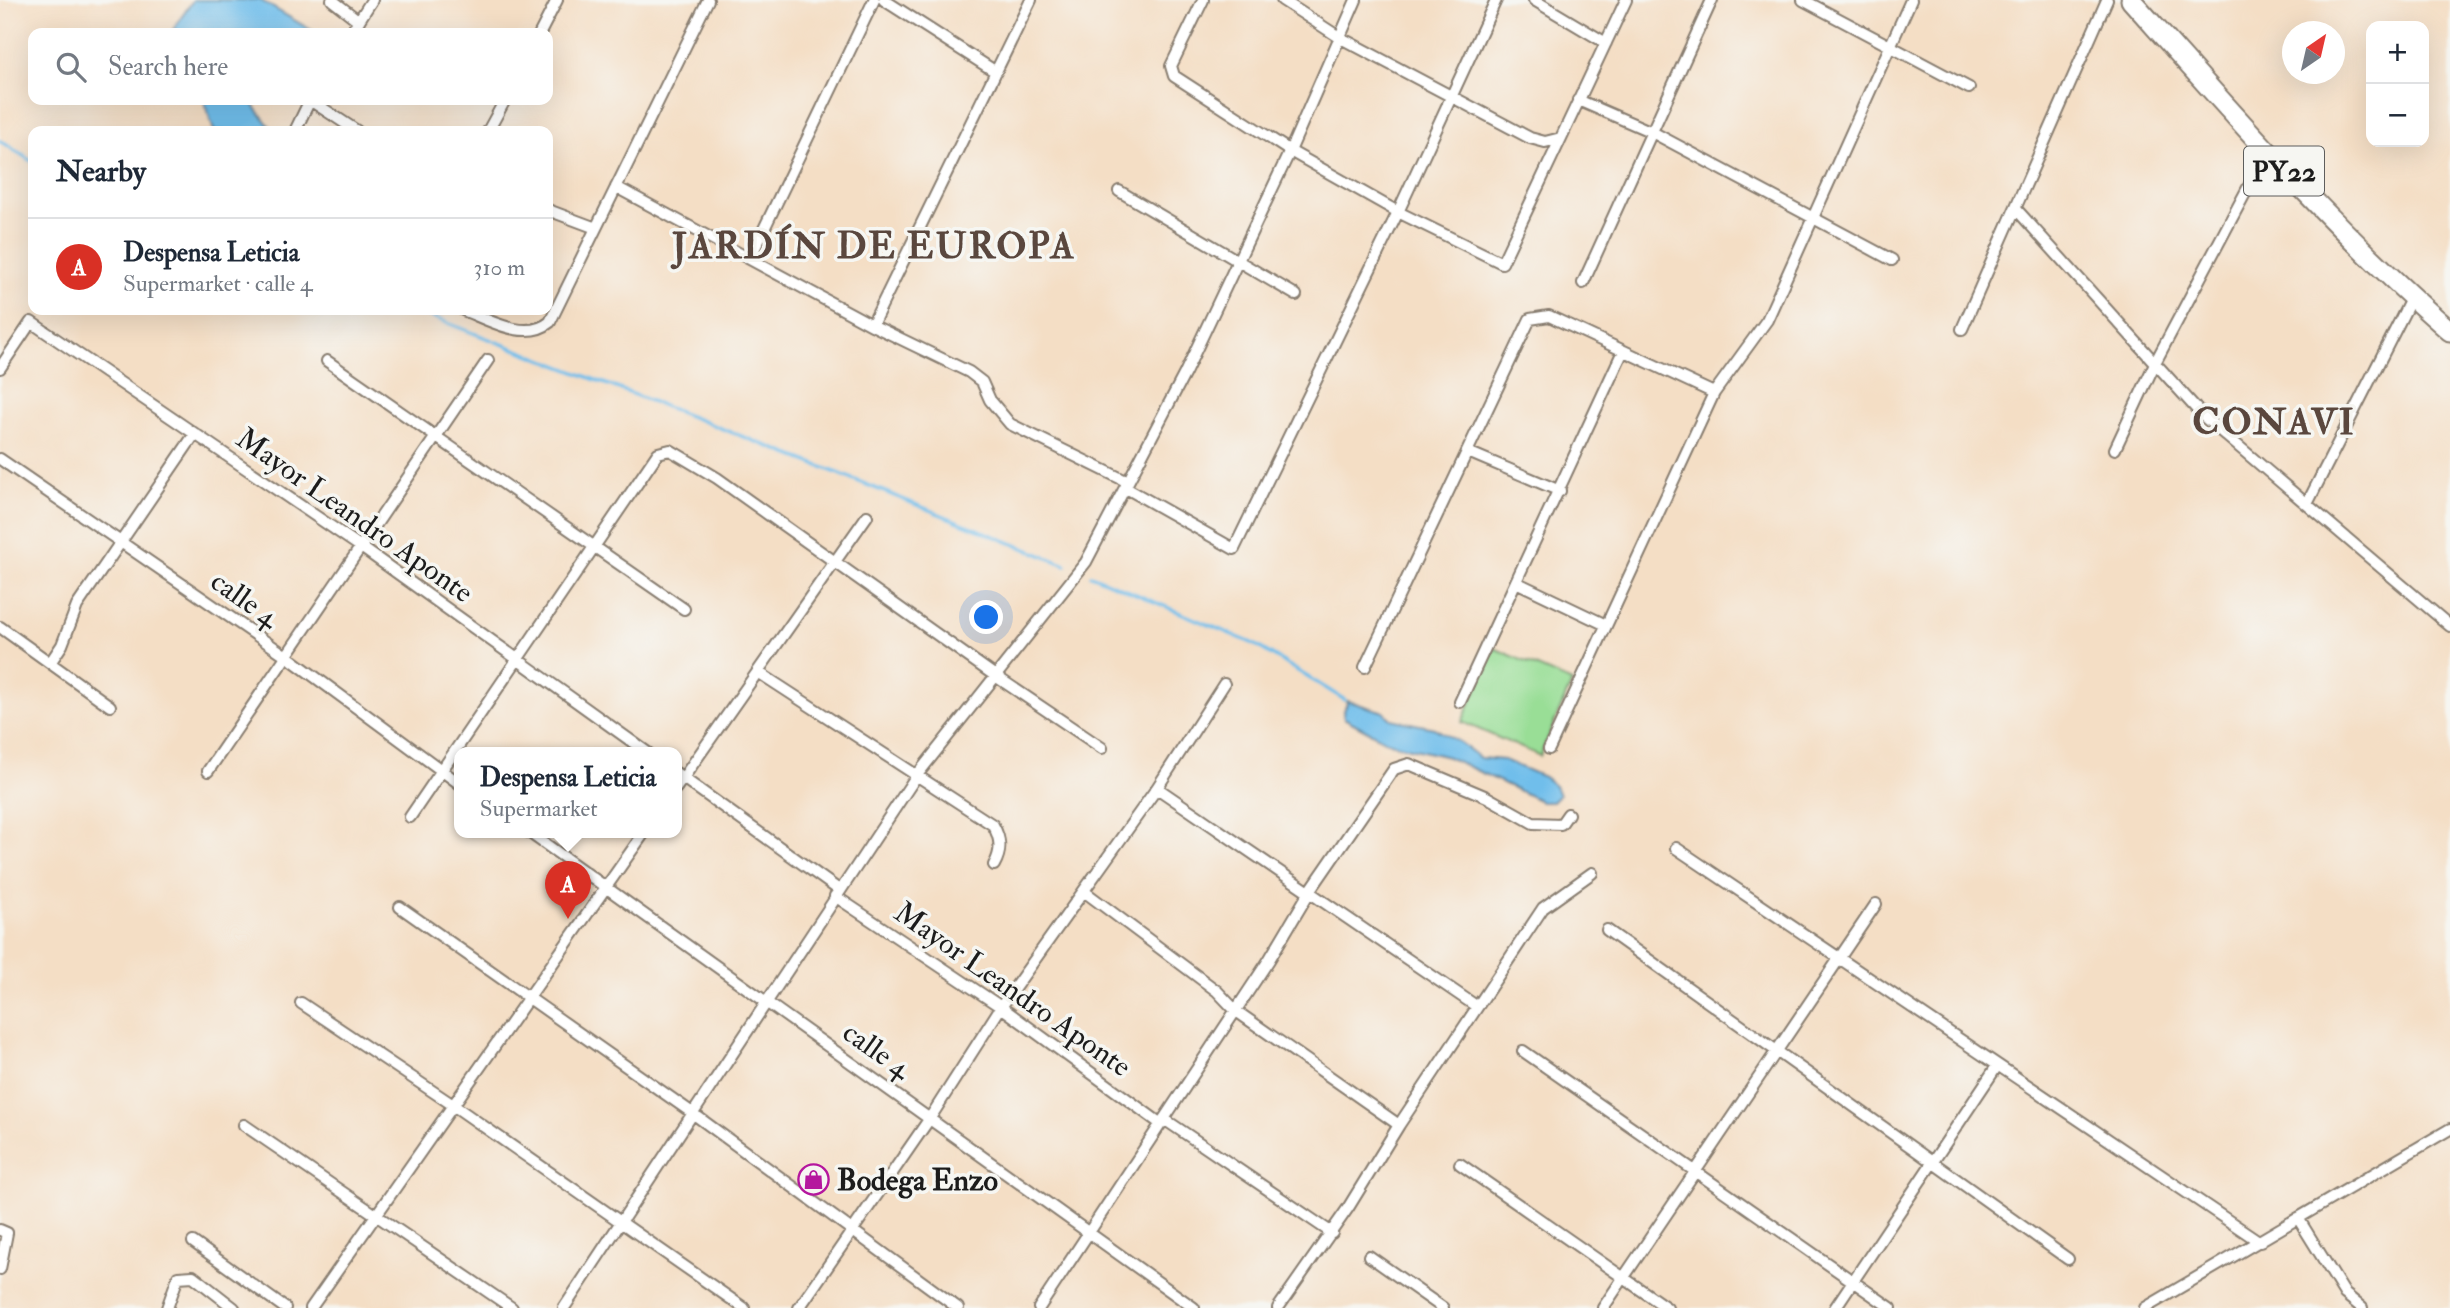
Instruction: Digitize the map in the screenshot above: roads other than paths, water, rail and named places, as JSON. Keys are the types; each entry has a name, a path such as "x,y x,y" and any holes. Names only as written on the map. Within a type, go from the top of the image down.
{"highway":[{"name":"PY22","path":"2131,0 2301,190 2450,331"}],"street":[{"path":"332,0 359,21"},
{"path":"354,28 372,0"},
{"path":"543,28 557,0"},
{"path":"476,315 509,328 540,331 550,323 708,0"},
{"path":"750,258 874,0"},
{"path":"884,0 996,72"},
{"path":"872,325 1031,0"},
{"path":"1203,0 1171,66 1174,76 1290,151 1398,212 1502,263 1626,0"},
{"path":"1282,0 1339,37 1530,138 1545,142 1561,138"},
{"path":"564,1308 622,1223 691,1112 917,775 1086,562 1185,373 1290,151 1356,0"},
{"path":"616,187 872,325 969,372 982,382 990,400 1010,424 1127,485 1234,549 1398,212 1449,96 1496,0"},
{"path":"1534,0 1606,43"},
{"path":"1583,283 1712,0"},
{"path":"1803,0 1889,48 1969,88"},
{"path":"1549,750 1714,393 1767,320 1911,0"},
{"path":"1962,329 2017,210 2107,0"},
{"path":"1578,100 1652,132 1892,260"},
{"path":"297,126 308,105"},
{"path":"318,105 349,126"},
{"path":"491,126 502,105"},
{"path":"2115,449 2156,361 2267,152"},
{"path":"1119,191 1296,295"},
{"path":"2017,210 2203,416 2450,626"},
{"path":"553,212 596,228"},
{"path":"2306,504 2412,297"},
{"path":"1364,667 1530,319 1549,316 1714,393"},
{"name":"Mayor Leandro Aponte","path":"0,368 31,322 361,547 640,747"},
{"path":"1460,702 1518,583 1623,351"},
{"path":"208,771 488,360"},
{"path":"327,361 684,609"},
{"path":"50,663 62,645 77,606 194,435"},
{"path":"459,747 658,453 670,450 717,478 994,675 1102,748"},
{"path":"1468,452 1560,491"},
{"name":"calle 4","path":"0,459 288,657 454,780"},
{"path":"682,773 758,672 867,516"},
{"path":"1518,583 1606,625"},
{"path":"0,627 110,706"},
{"path":"758,672 993,825 1000,837 998,858 994,866"},
{"path":"799,1308 930,1118 1001,1007 1157,788 1224,684"},
{"path":"410,817 454,755"},
{"path":"1039,1308 1236,1011 1310,891 1394,769 1409,764 1488,797 1533,823 1561,824 1568,814"},
{"name":"Mayor Leandro Aponte","path":"682,777 837,893 1163,1121 1332,1233"},
{"path":"1157,788 1476,1006"},
{"name":"calle 4","path":"537,838 1195,1308"},
{"path":"311,1308 527,996 640,838"},
{"path":"1676,848 2260,1242"},
{"path":"1278,1308 1332,1233 1476,1006 1543,908 1592,873"},
{"path":"1085,892 1217,990 1236,1011 1399,1125"},
{"path":"1603,1308 1875,904"},
{"path":"400,907 691,1112 958,1308"},
{"path":"1606,930 2068,1258"},
{"path":"301,1003 453,1105 744,1308"},
{"path":"1523,1051 1891,1308"},
{"path":"1835,1308 1997,1066"},
{"path":"244,1125 512,1308"},
{"path":"2145,1308 2450,1129"},
{"path":"1460,1164 1667,1308"},
{"path":"2298,1218 2345,1294 2362,1308"},
{"path":"0,1230 7,1233 0,1269"},
{"path":"193,1242 285,1308"},
{"path":"1369,1256 1443,1308"},
{"path":"167,1308 178,1277 193,1276 234,1308"},
{"path":"172,1295 176,1308"}],"water":[{"path":"193,0 260,0 308,28 174,28"},
{"path":"206,105 254,105 269,126 212,126"},
{"path":"1348,701 1384,712 1391,719 1434,728 1461,743 1480,758 1504,760 1544,777 1555,786 1559,795 1552,802 1543,802 1448,757 1390,743 1344,718 1343,713"}],"waterway":[{"path":"0,141 28,159"},
{"path":"427,315 845,476 1066,565"},
{"path":"1091,575 1254,644 1345,700"}],"place":[{"name":"Despensa Leticia","path":"568,919"},
{"name":"Bodega Enzo","path":"814,1180"}],"district":[{"name":"JARDÍN DE EUROPA","path":"874,245"},
{"name":"CONAVI","path":"2274,421"}]}
